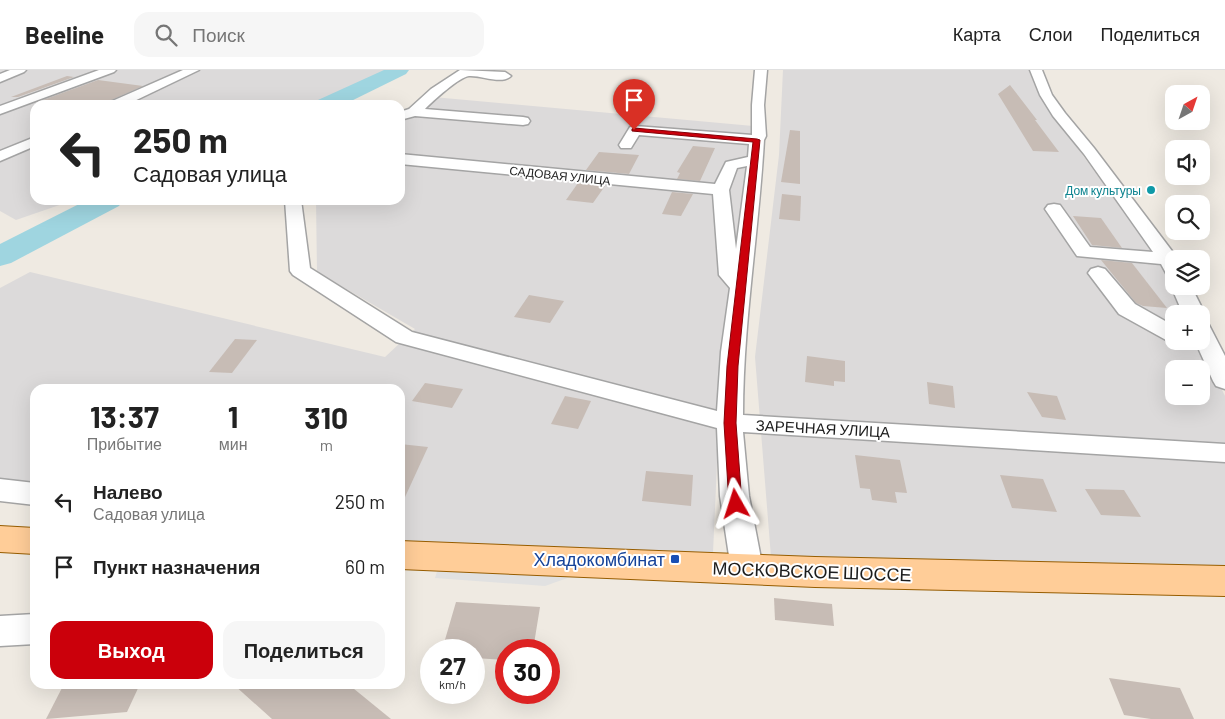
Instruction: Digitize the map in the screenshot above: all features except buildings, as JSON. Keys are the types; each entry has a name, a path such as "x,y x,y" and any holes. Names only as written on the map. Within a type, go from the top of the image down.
{"main road":[{"path":"0,539 30,541"},
{"name":"МОСКОВСКОЕ ШОССЕ","path":"405,555 747,569 1225,581"}],"street":[{"path":"0,78 20,70"},
{"path":"0,110 110,70"},
{"path":"126,100 193,70"},
{"path":"747,569 733,489 730,423 732,366 757,140 759,136 758,105 761,70"},
{"path":"1036,70 1046,96 1165,257"},
{"path":"414,112 435,92 465,72 505,76"},
{"path":"405,115 414,112 523,122"},
{"path":"626,145 634,130 757,140"},
{"path":"0,156 30,143"},
{"name":"САДОВАЯ УЛИЦА","path":"405,159 721,190"},
{"path":"740,288 729,275 721,190 731,165 756,160"},
{"name":"ЗАРЕЧНАЯ УЛИЦА","path":"294,205 300,270 404,337 730,423 1225,452"},
{"path":"1054,209 1084,252 1165,264"},
{"path":"1098,273 1127,309 1165,331"},
{"path":"1210,349 1225,381"},
{"path":"1200,350 1214,358"},
{"path":"0,490 30,493"},
{"path":"0,631 30,629"}],"shaded area":[{"path":"0,70 392,70 393,78 343,100 30,100 30,205 60,205 16,220 0,211"},
{"path":"783,70 1030,70 1039,95 1159,260 1165,272 1165,295 1176,295 1181,305 1165,305 1165,350 1202,350 1207,360 1165,360 1165,405 1210,405 1210,365 1225,396 1225,566 771,557 755,357 779,155"},
{"path":"433,97 753,126 722,353 713,553 405,554 405,384 30,384 30,492 0,485 0,288 30,272 385,357 415,329 317,272 316,205 405,205 405,112"},
{"path":"438,568 573,576 545,586 435,578"}],"waterway":[{"path":"336,100 399,70"},
{"path":"0,256 99,205"}],"place":[{"name":"Дом культуры","path":"1151,190"},
{"name":"Хладокомбинат","path":"675,559"}],"route":[{"path":"634,130 757,140 732,366 730,423 733,489 736,504"}]}
